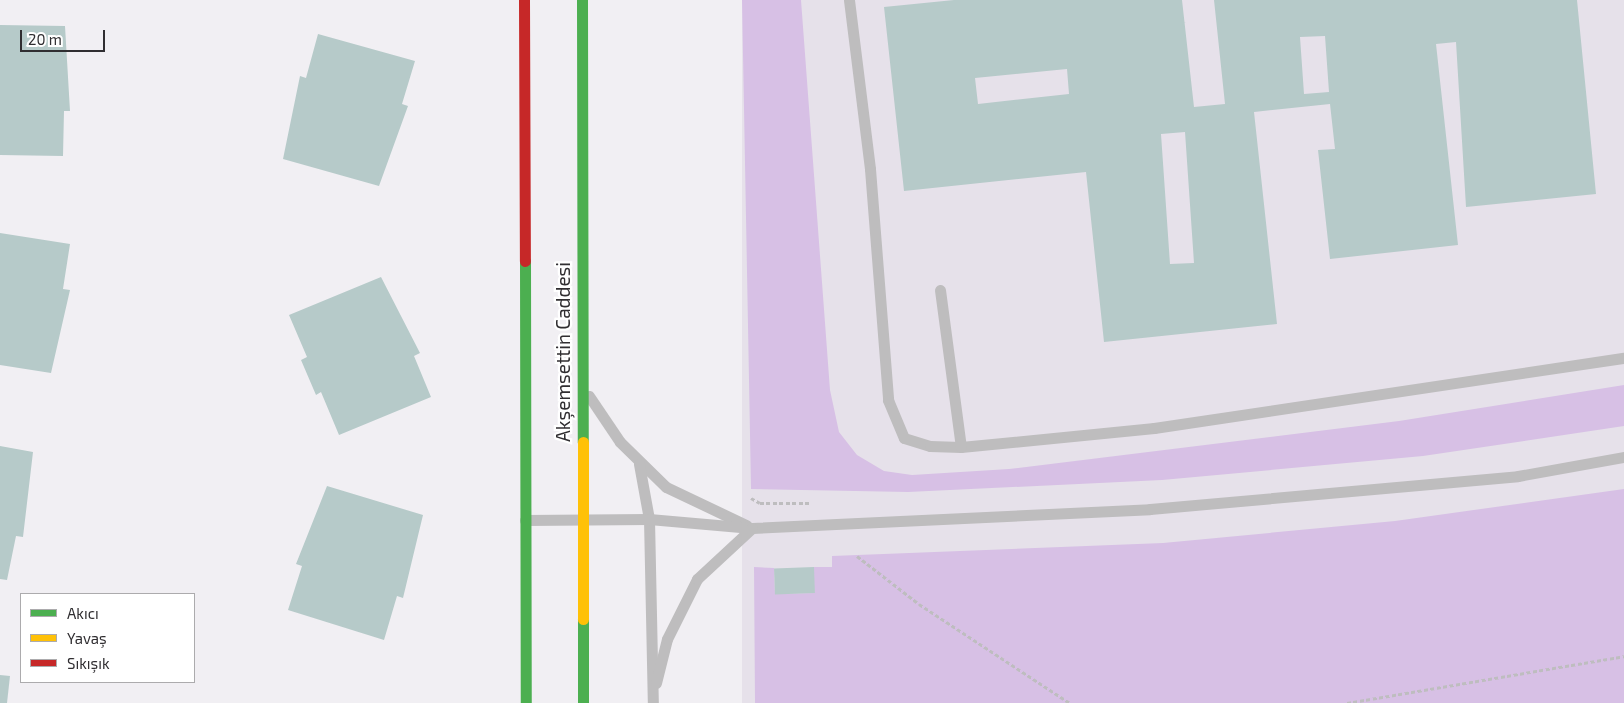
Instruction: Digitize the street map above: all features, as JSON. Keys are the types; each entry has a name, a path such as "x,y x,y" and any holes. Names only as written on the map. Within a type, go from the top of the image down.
{"main road":[{"path":"524,0 523,520 526,703"},
{"name":"Akşemsettin Caddesi","path":"582,0 580,380 583,703"}],"lane":[{"path":"849,0 870,169 890,406 904,438 930,446 961,447 1154,428 1624,358"},
{"path":"940,290 961,447"},
{"path":"580,380 639,464 666,486 752,528"},
{"path":"523,520 649,519 752,528 1305,497 1518,476 1624,457"},
{"path":"639,464 649,519 653,702"},
{"path":"653,702 666,639 680,608 697,579 752,528"}],"path":[{"path":"857,556 958,631 1070,703"},
{"path":"1348,703 1624,656"}],"shaded area":[{"path":"742,0 1624,0 1624,703 742,703"},
{"path":"742,0 801,0 830,390 839,432 857,455 884,471 912,475 1009,469 1399,421 1624,385 1624,426 1423,456 1162,480 908,492 751,489"},
{"path":"1624,489 1624,703 755,703 754,567 774,568 775,594 814,593 814,567 832,567 832,556 1163,543 1395,521"}],"building":[{"path":"954,0 1182,0 1194,107 1225,104 1214,0 1577,0 1596,194 1466,207 1456,42 1436,44 1458,245 1330,259 1318,150 1335,149 1330,104 1254,112 1277,324 1104,342 1086,172 904,191 884,7","holes":["1325,36 1329,92 1304,94 1300,37","1067,69 1069,94 978,104 975,78","1185,132 1194,263 1170,264 1161,134"]},
{"path":"0,25 65,26 70,111 64,111 63,156 0,155"},
{"path":"318,34 415,61 402,104 408,106 379,186 283,159 300,76 306,78"},
{"path":"0,233 70,244 63,289 70,290 51,373 0,365"},
{"path":"381,277 420,353 414,356 431,397 339,435 321,392 316,395 301,360 307,357 289,315"},
{"path":"0,446 33,452 23,537 16,536 7,580 0,579"},
{"path":"327,486 423,515 403,598 397,596 384,640 288,610 302,566 296,564"},
{"path":"814,567 815,593 775,594 774,568"},
{"path":"0,675 10,676 7,703 0,703"}],"traffic: fast":[{"path":"582,0 583,442"},
{"path":"525,261 526,703"},
{"path":"583,619 583,703"}],"traffic: slow":[{"path":"583,442 583,619"}],"traffic: jam":[{"path":"524,0 525,261"}]}
